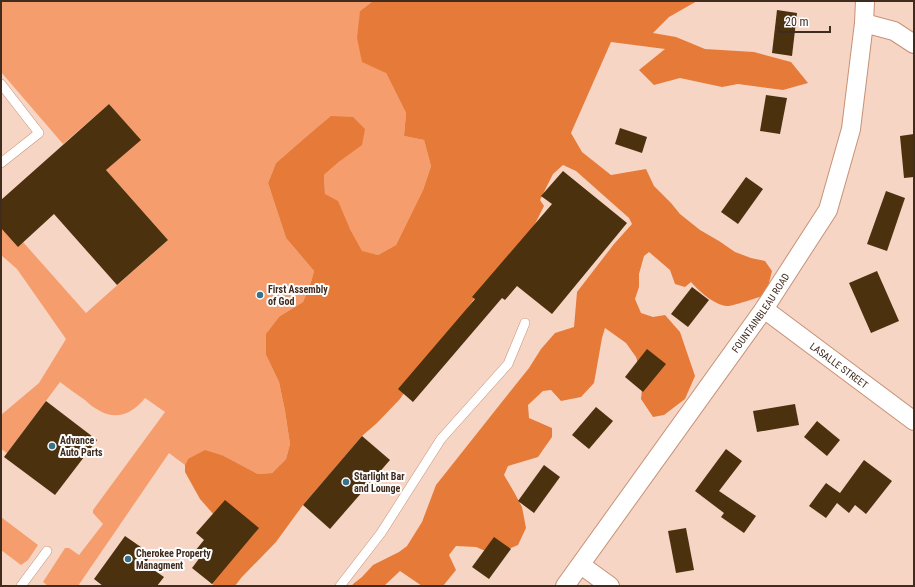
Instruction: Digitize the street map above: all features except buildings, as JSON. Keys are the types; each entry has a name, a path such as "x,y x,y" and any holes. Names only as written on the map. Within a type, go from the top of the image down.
{"street":[{"name":"FOUNTAINBLEAU ROAD","path":"565,586 764,309 828,210 851,129 864,23 865,1"},
{"path":"864,23 894,31 914,44"},
{"name":"LASALLE STREET","path":"764,309 914,421"},
{"path":"581,565 610,586"}],"lane":[{"path":"1,84 39,133 1,163"},
{"path":"340,586 381,533 441,439 508,364 525,323"},
{"path":"21,586 47,551"}],"shaded area":[{"path":"1,1 373,1 360,11 386,73 406,113 404,136 424,140 431,166 423,190 396,245 378,255 362,252 350,229 325,194 324,175 340,161 331,117 276,163 268,183 286,238 314,271 303,302 280,316 266,355 279,382 285,411 290,444 286,459 272,473 258,474 224,456 188,459 185,465 169,453 78,586 48,586 43,582 65,548 69,548 79,555 103,524 93,513 93,510 165,412 145,398 131,411 125,414 107,414 94,407 60,382 7,453 1,449 1,415 39,383 66,339 17,269 1,255 1,228 23,242 86,313 168,240 106,170 140,140 109,104 63,144 1,72"},
{"path":"373,1 697,1 669,17 653,33 676,37 705,49 754,52 791,62 808,83 783,90 738,84 722,87 680,78 654,85 639,70 665,49 611,42 571,133 582,152 611,175 646,169 654,186 680,214 700,230 735,252 765,261 772,271 766,295 734,305 722,305 707,297 691,282 685,287 675,284 670,270 649,252 644,256 639,274 639,287 635,299 641,313 653,317 665,315 680,332 695,376 685,399 664,415 653,417 641,399 643,379 636,357 626,343 605,328 594,383 581,397 561,401 551,390 543,391 528,405 529,418 552,428 552,437 538,457 508,466 504,475 522,507 526,528 518,545 495,555 476,547 456,546 449,555 456,570 443,586 422,586 400,571 384,586 352,586 373,565 399,552 407,546 422,522 436,485 529,368 541,349 555,333 574,327 577,292 614,244 632,224 629,218 576,171 563,165 553,174 540,200 544,206 536,222 518,250 474,299 440,347 413,380 400,399 362,436 303,505 276,542 235,586 215,586 211,583 222,524 200,499 185,472 185,465 188,459 205,450 224,456 258,474 272,473 286,459 290,444 279,382 266,355 266,334 280,316 303,302 314,271 286,238 268,183 276,163 331,116 353,117 365,129 362,145 324,175 325,194 338,201 350,229 362,251 378,255 396,245 423,190 431,166 424,140 404,136 406,113 386,73 362,62 357,38 360,11"},
{"path":"1,517 38,545 28,560 21,565 1,550"}],"place":[{"name":"First Assembly of God","path":"260,295"},
{"name":"Advance Auto Parts","path":"52,446"},
{"name":"Starlight Bar and Lounge","path":"346,482"},
{"name":"Cherokee Property Managment","path":"128,559"}]}
